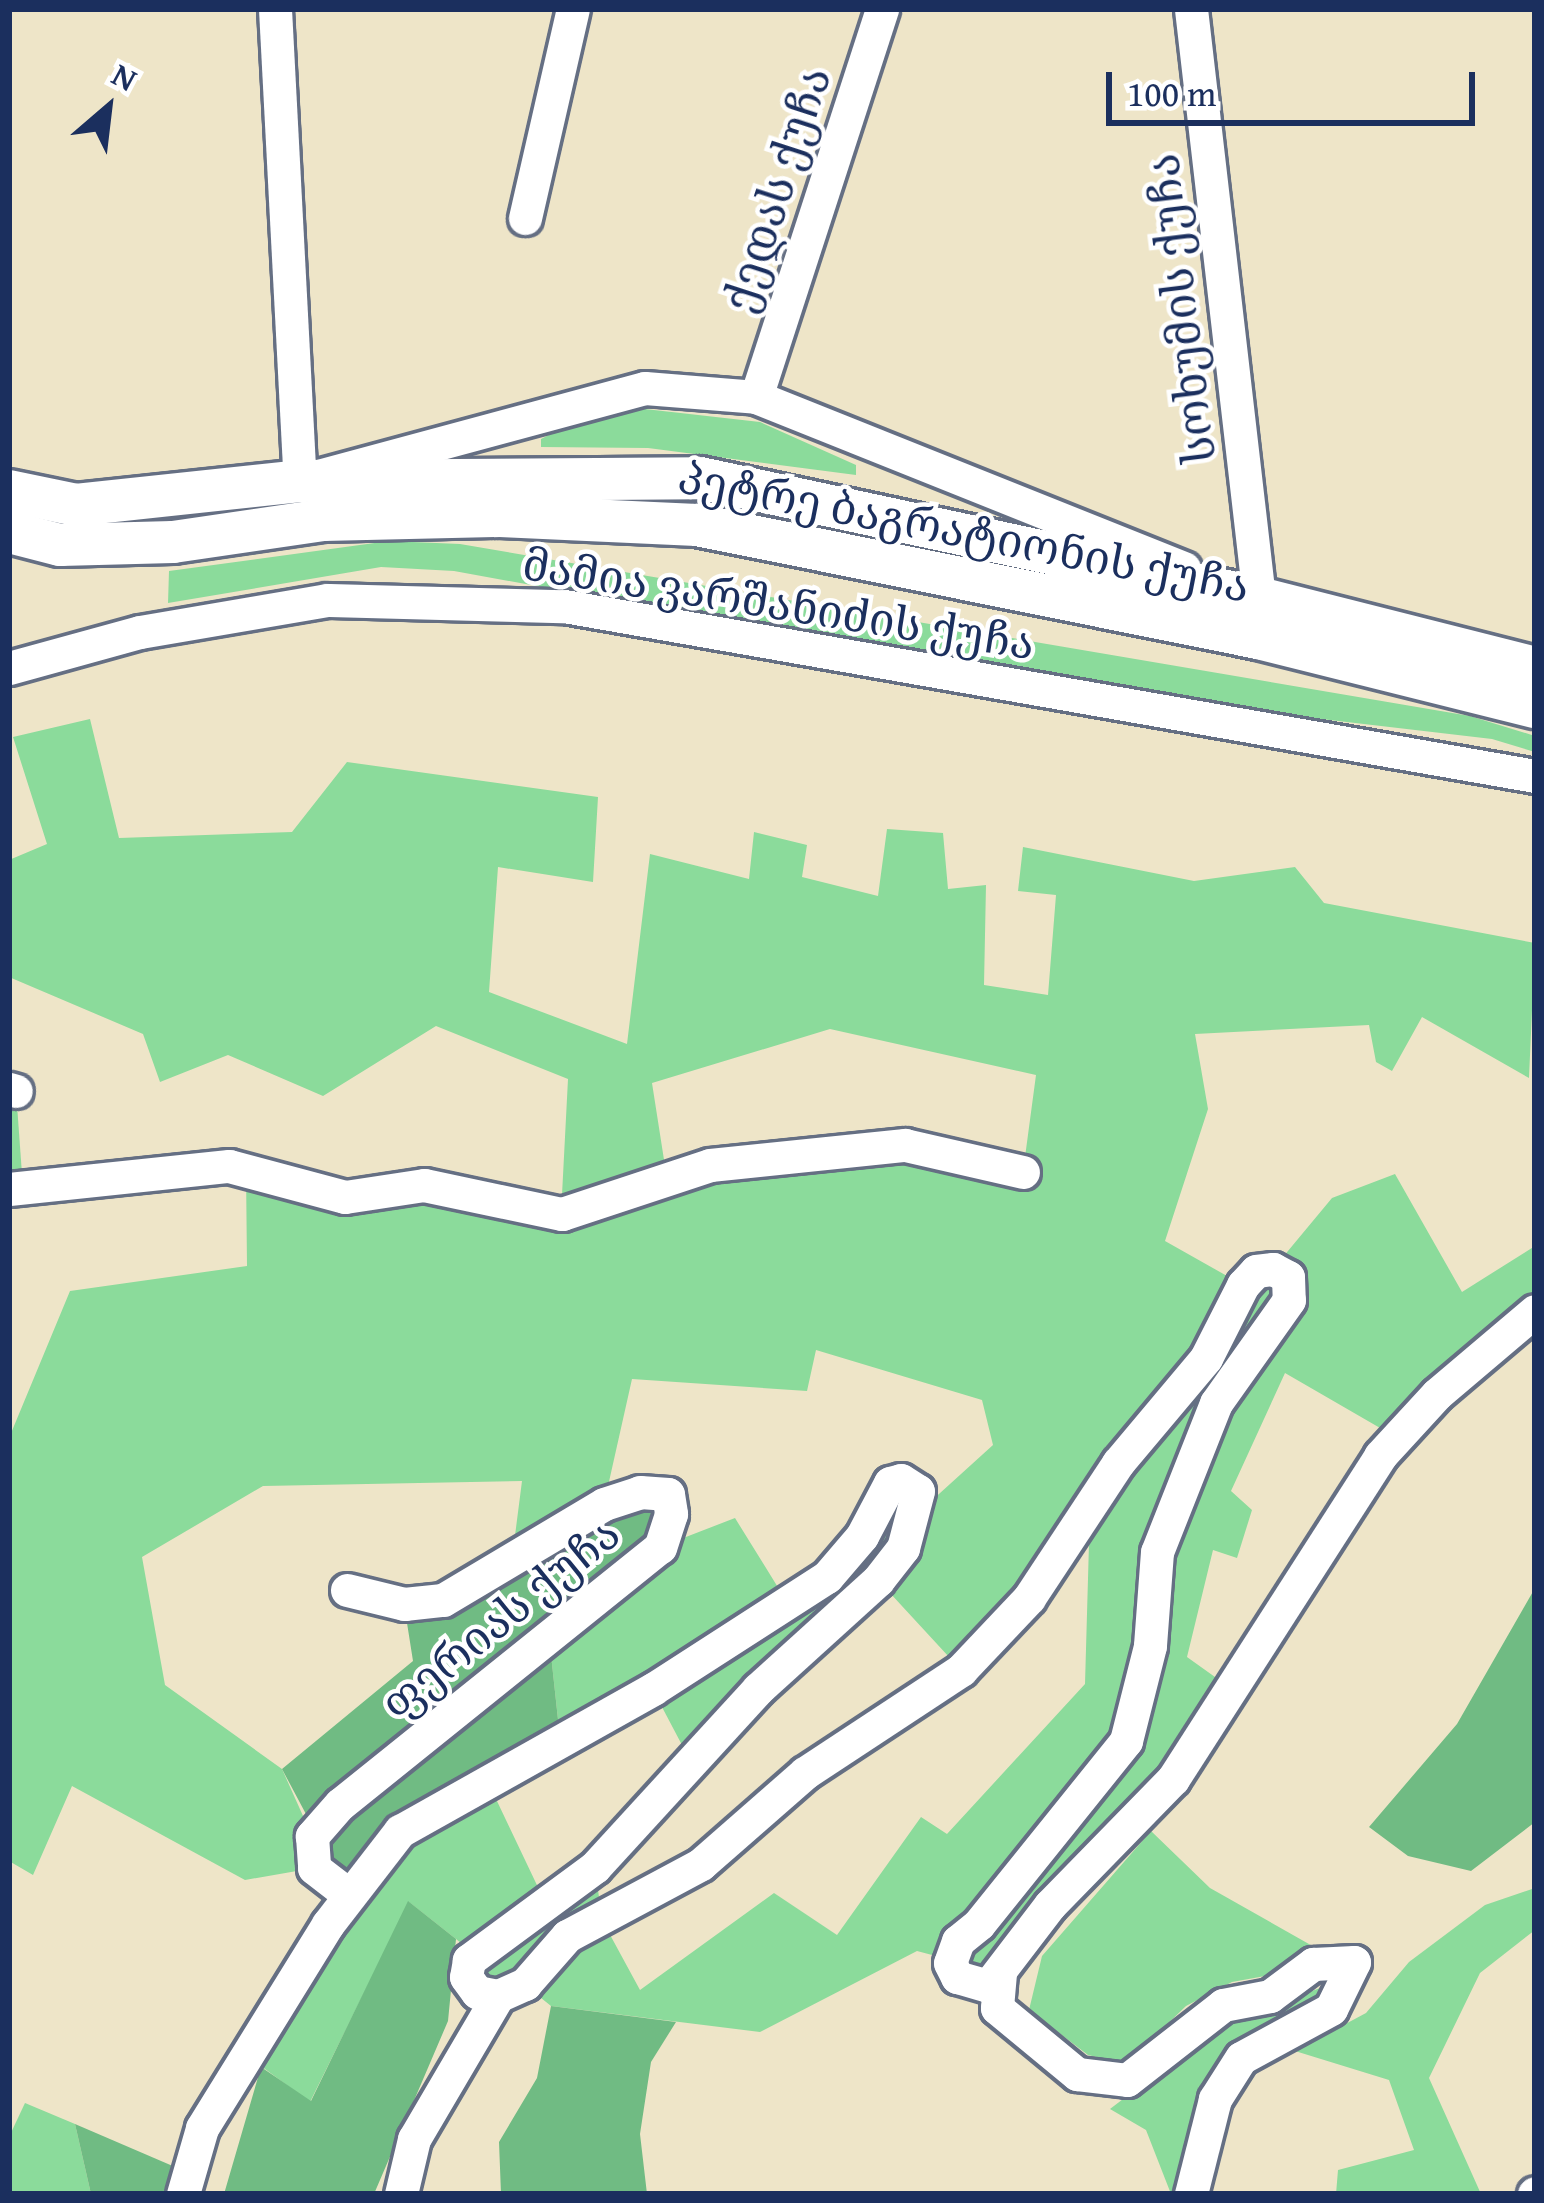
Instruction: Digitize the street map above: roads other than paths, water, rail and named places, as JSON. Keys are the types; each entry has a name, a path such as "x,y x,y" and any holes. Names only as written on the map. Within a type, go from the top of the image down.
{"main road":[{"name":"პეტრე ბაგრატიონის ქუჩა","path":"9,491 76,505 300,481 700,478 1259,598 1535,668"},
{"name":"პეტრე ბაგრატიონის ქუჩა","path":"9,532 60,545 172,542 322,520 500,516 698,525 1258,638 1535,707"}],"street":[{"path":"275,9 300,481"},
{"path":"525,218 573,9"},
{"name":"ქედას ქუჩა","path":"756,397 882,9"},
{"name":"სოხუმის ქუჩა","path":"1191,9 1259,598"},
{"name":"პეტრე ბაგრატიონის ქუჩა","path":"300,481 645,388 756,397 1259,598"},
{"name":"მამია ვარშანიძის ქუჩა","path":"9,668 140,632 327,599 564,606 1535,776"},
{"path":"9,1189 230,1166 346,1197 424,1185 562,1214 710,1165 904,1144 1023,1172"},
{"path":"183,2194 202,2128 349,1895 400,1831 437,1804 638,1698 827,1576 862,1536 890,1484 901,1480 918,1491 903,1548 878,1580 758,1689 595,1867 470,1960 466,1977 477,1993 498,1996 525,1984 567,1936 701,1864 805,1774 961,1670 1029,1598 1118,1463 1206,1358 1243,1285 1256,1271 1273,1269 1288,1277 1289,1300 1216,1403 1157,1552 1150,1646 1126,1741 980,1924 958,1941 950,1963 973,1987 1000,1973 1050,1905 1173,1779 1380,1456 1437,1394 1535,1311"},
{"name":"ფერიას ქუჩა","path":"347,1590 404,1604 443,1600 604,1504 640,1492 668,1493 671,1514 660,1547 340,1804 312,1836 314,1868 349,1895"},
{"path":"1000,1973 997,2008 1077,2074 1127,2080 1223,2005 1270,1996 1313,1964 1354,1962 1331,2009 1241,2058 1215,2098 1191,2194"},
{"path":"400,2194 414,2139 498,1996"}]}
